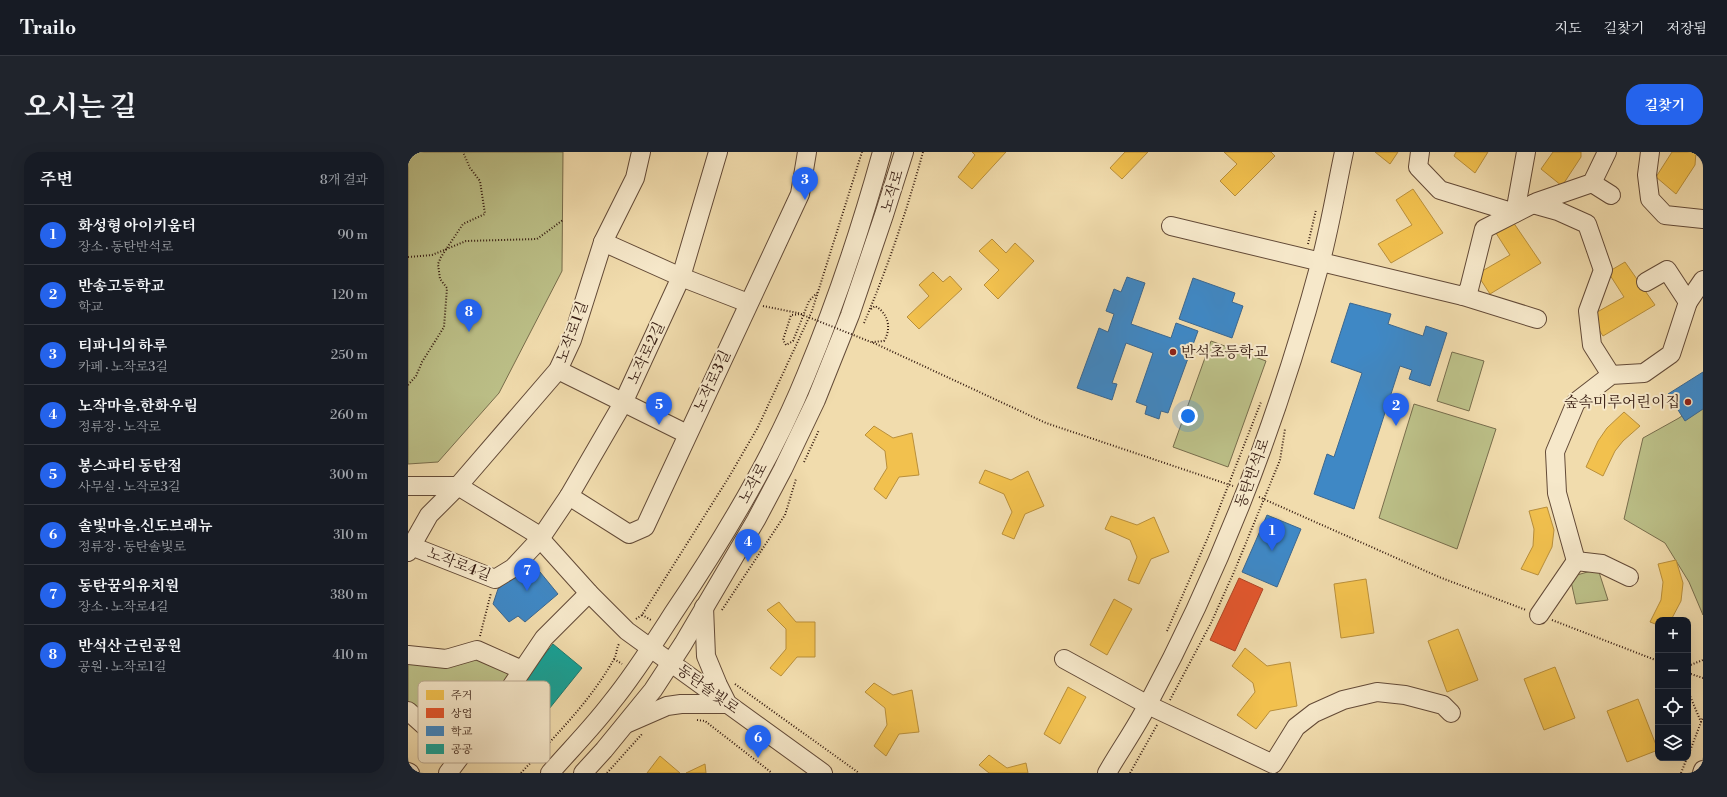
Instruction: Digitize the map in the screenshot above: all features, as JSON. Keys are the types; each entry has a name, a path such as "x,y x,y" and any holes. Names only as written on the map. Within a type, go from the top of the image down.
{"street":[{"name":"노작로1길","path":"458,486 558,370 572,340 603,242 636,178 641,152"},
{"name":"노작로2길","path":"540,539 569,496 623,403 681,277 718,152"},
{"name":"노작로3길","path":"569,496 628,534 645,527 748,302 800,194 807,152"},
{"name":"노작로","path":"550,773 608,707 652,648 737,513 756,478 784,425 806,375 846,272 863,220 882,152"},
{"name":"노작로","path":"582,773 653,690 683,644 712,610 800,435 850,315 904,152"},
{"name":"동탄반석로","path":"1107,773 1148,704 1211,577 1247,491 1289,371 1312,261 1344,152"},
{"path":"1420,152 1418,167 1440,190 1515,213"},
{"path":"1515,213 1526,152"},
{"path":"1463,296 1469,289 1484,229 1533,204 1592,183 1607,152"},
{"path":"1650,152 1647,175 1650,199 1665,215 1703,219"},
{"path":"1592,183 1611,195"},
{"path":"1533,204 1558,211 1587,224 1603,270 1588,311 1592,345 1611,375"},
{"path":"1172,226 1312,261 1463,296 1537,319"},
{"path":"603,242 681,277 748,302"},
{"path":"1646,282 1666,270 1688,302"},
{"path":"1576,561 1557,493 1555,452 1576,402 1611,375 1644,373 1671,354 1688,302 1703,280"},
{"path":"558,370 687,434"},
{"path":"408,486 458,486 535,533 589,593 628,632 652,648"},
{"name":"노작로4길","path":"458,486 429,514 410,549 495,579 513,568 540,539"},
{"path":"1576,561 1602,564 1629,577"},
{"path":"1539,615 1576,561"},
{"path":"514,681 544,638 589,593"},
{"path":"608,707 616,706 622,708 625,715 624,725 667,706 681,704 727,704 706,656 712,610 697,613 690,611 686,604 687,594"},
{"name":"동탄솔빛로","path":"652,648 822,773"},
{"path":"408,655 446,659 477,650 522,670"},
{"path":"1064,659 1148,704 1273,764 1296,727 1314,713 1343,700 1377,692 1405,695 1443,705 1451,713"},
{"path":"408,711 418,720"},
{"path":"448,773 455,763"}],"path":[{"path":"408,385 416,376 422,362 444,327 447,288 440,279 438,264 463,224 484,214 480,181 470,168 463,152"},
{"path":"637,617 642,614 758,427 812,311 862,152"},
{"path":"861,330 907,208 924,152"},
{"path":"1312,261 1317,205"},
{"path":"408,257 432,255 466,241 537,239 563,220"},
{"path":"802,314 791,315 783,340 786,344 793,341 809,301 817,293"},
{"path":"748,302 802,314 872,342 1046,423 1247,491 1439,576"},
{"path":"869,311 874,306 882,310 888,322 889,333 884,341 872,342"},
{"path":"856,342 859,336"},
{"path":"1166,632 1208,537 1263,396"},
{"path":"801,468 822,423"},
{"path":"712,610 785,515 798,474"},
{"path":"477,650 495,579"},
{"path":"550,741 592,692 617,654 616,648"},
{"path":"1691,665 1703,660"},
{"path":"1691,673 1703,678"},
{"path":"735,684 859,773"},
{"path":"1691,698 1701,722"},
{"path":"1691,749 1703,717"},
{"path":"692,719 705,721 772,773"},
{"path":"607,773 642,733"},
{"path":"1681,773 1686,761"},
{"path":"521,773 530,763"}],"green space":[{"path":"408,152 563,152 562,271 499,393 438,462 408,464"},
{"path":"1211,341 1266,361 1228,467 1173,447"},
{"path":"1452,352 1484,361 1469,411 1437,401"},
{"path":"1703,401 1703,615 1689,582 1665,543 1624,519 1643,438 1679,418"},
{"path":"1414,404 1496,429 1457,549 1379,518"},
{"path":"1598,569 1608,600 1576,604 1570,577"},
{"path":"474,652 517,671 510,681 418,681 418,717 408,709 408,656"}],"building: 주거":[{"path":"972,152 1006,152 972,189 958,177 975,155"},
{"path":"1125,152 1148,152 1122,179 1110,168"},
{"path":"1224,152 1271,152 1275,156 1235,196 1220,181 1237,164"},
{"path":"1375,152 1398,152 1390,164"},
{"path":"1456,152 1488,152 1475,173 1454,156"},
{"path":"1553,152 1581,152 1581,157 1562,186 1541,169"},
{"path":"1672,152 1696,152 1695,165 1676,194 1656,177"},
{"path":"1413,189 1443,233 1391,263 1378,244 1412,225 1396,200"},
{"path":"1511,219 1541,263 1490,294 1477,274 1510,255 1494,230"},
{"path":"992,239 1006,253 1015,243 1034,261 998,299 984,285 999,270 979,251"},
{"path":"1625,262 1655,305 1603,336 1590,316 1624,297 1608,272"},
{"path":"933,272 943,282 950,276 962,289 919,329 907,317 929,296 919,285"},
{"path":"1624,412 1640,426 1623,441 1615,451 1603,476 1586,467 1598,441 1607,428"},
{"path":"874,426 893,438 912,433 919,475 899,477 886,499 874,489 887,468 885,451 865,435"},
{"path":"985,470 1011,480 1028,471 1044,506 1025,514 1014,539 1002,534 1012,512 1004,494 979,483"},
{"path":"1547,507 1554,530 1552,547 1538,575 1521,569 1533,546 1534,529 1529,511"},
{"path":"1111,516 1137,525 1154,517 1169,552 1151,559 1139,584 1128,580 1137,557 1130,540 1105,529"},
{"path":"1676,560 1683,583 1681,601 1673,617 1655,617 1655,624 1650,622 1661,600 1663,582 1658,564"},
{"path":"1366,579 1374,633 1341,638 1334,584"},
{"path":"1114,599 1132,609 1107,655 1090,645"},
{"path":"779,602 796,622 815,622 815,657 797,657 781,676 770,668 786,649 786,629 767,610"},
{"path":"1458,629 1478,680 1447,692 1428,641"},
{"path":"1245,648 1267,666 1290,662 1297,706 1270,711 1256,729 1237,715 1255,692 1253,683 1232,666"},
{"path":"1555,667 1575,718 1544,730 1524,679"},
{"path":"874,683 893,695 912,690 919,732 899,734 886,756 874,746 887,725 885,708 865,692"},
{"path":"1068,687 1086,697 1060,744 1044,734"},
{"path":"1638,699 1655,742 1655,751 1627,762 1607,711"},
{"path":"989,755 1007,768 1026,763 1028,773 989,773 979,765"},
{"path":"660,756 680,773 647,773"},
{"path":"705,764 706,773 686,773"}],"building: 상업":[{"path":"1239,578 1263,589 1235,651 1210,640"}],"building: 학교":[{"name":"반석초등학교","path":"1127,277 1145,283 1131,324 1171,338 1176,323 1198,331 1168,413 1161,411 1159,419 1145,414 1147,406 1136,402 1153,353 1126,343 1112,383 1117,384 1112,400 1077,388 1099,328 1108,332 1114,314 1106,311 1114,289 1121,292"},
{"path":"1193,278 1235,293 1232,302 1243,306 1232,338 1179,319"},
{"path":"1350,303 1391,314 1388,324 1423,336 1426,326 1447,333 1430,386 1409,379 1412,370 1400,366 1354,509 1314,494 1327,454 1334,457 1362,373 1331,362"},
{"name":"숲속미루어린이집","path":"1703,372 1703,409 1685,421 1668,394"},
{"path":"1267,515 1301,529 1277,587 1242,572"},
{"path":"531,561 558,594 525,622 518,616 509,622 493,604 498,589"}],"building: 공공":[{"path":"553,644 582,668 550,708 550,681 523,681"}],"place":[{"name":"티파니의 하루","path":"805,200"},
{"name":"반석산 근린공원","path":"469,332"},
{"name":"반석초등학교","path":"1173,352"},
{"name":"숲속미루어린이집","path":"1688,402"},
{"name":"봉스파티 동탄점","path":"659,425"},
{"name":"반송고등학교","path":"1396,426"},
{"name":"화성형 아이키움터","path":"1272,551"},
{"name":"노작마을.한화우림","path":"748,562"},
{"name":"동탄꿈의유치원","path":"527,591"},
{"name":"솔빛마을.신도브래뉴","path":"758,758"}]}
